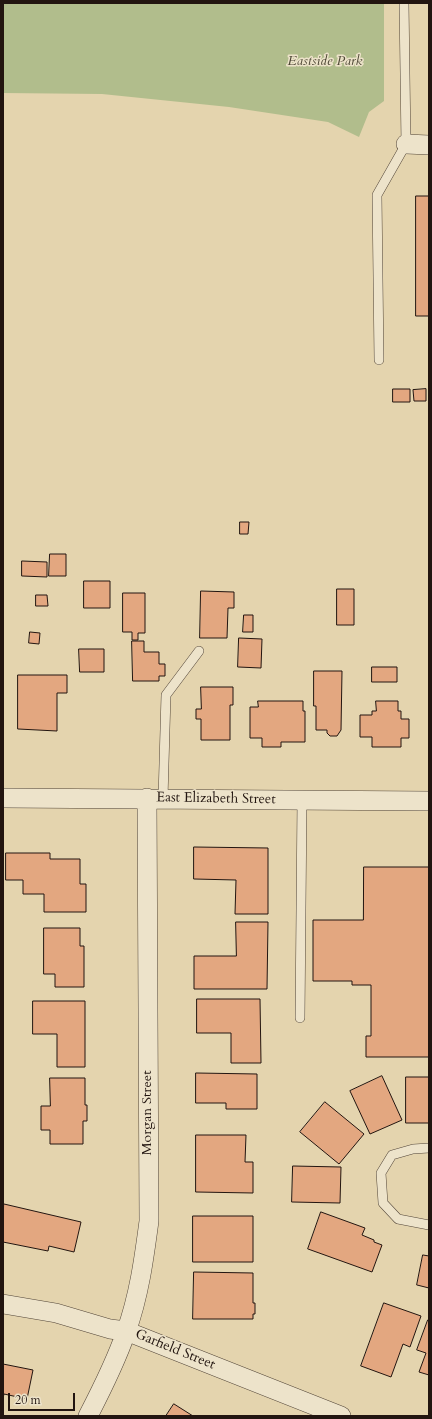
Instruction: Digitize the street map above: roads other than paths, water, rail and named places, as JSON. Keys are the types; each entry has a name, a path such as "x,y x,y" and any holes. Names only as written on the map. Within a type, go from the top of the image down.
{"street":[{"path":"406,144 429,144"},
{"name":"East Elizabeth Street","path":"3,798 429,801"},
{"name":"Morgan Street","path":"88,1416 109,1377 138,1293 149,1221 155,798"},
{"name":"Garfield Street","path":"3,1304 56,1313 110,1329 126,1331 340,1416"}],"lane":[{"path":"379,360 377,195 406,144 404,3"},
{"path":"155,798 166,695 199,651"},
{"path":"300,1018 302,800"},
{"path":"429,1148 413,1148 392,1155 381,1173 383,1203 398,1219 429,1225"}],"park label":[{"name":"Eastside Park","path":"325,62"}]}
